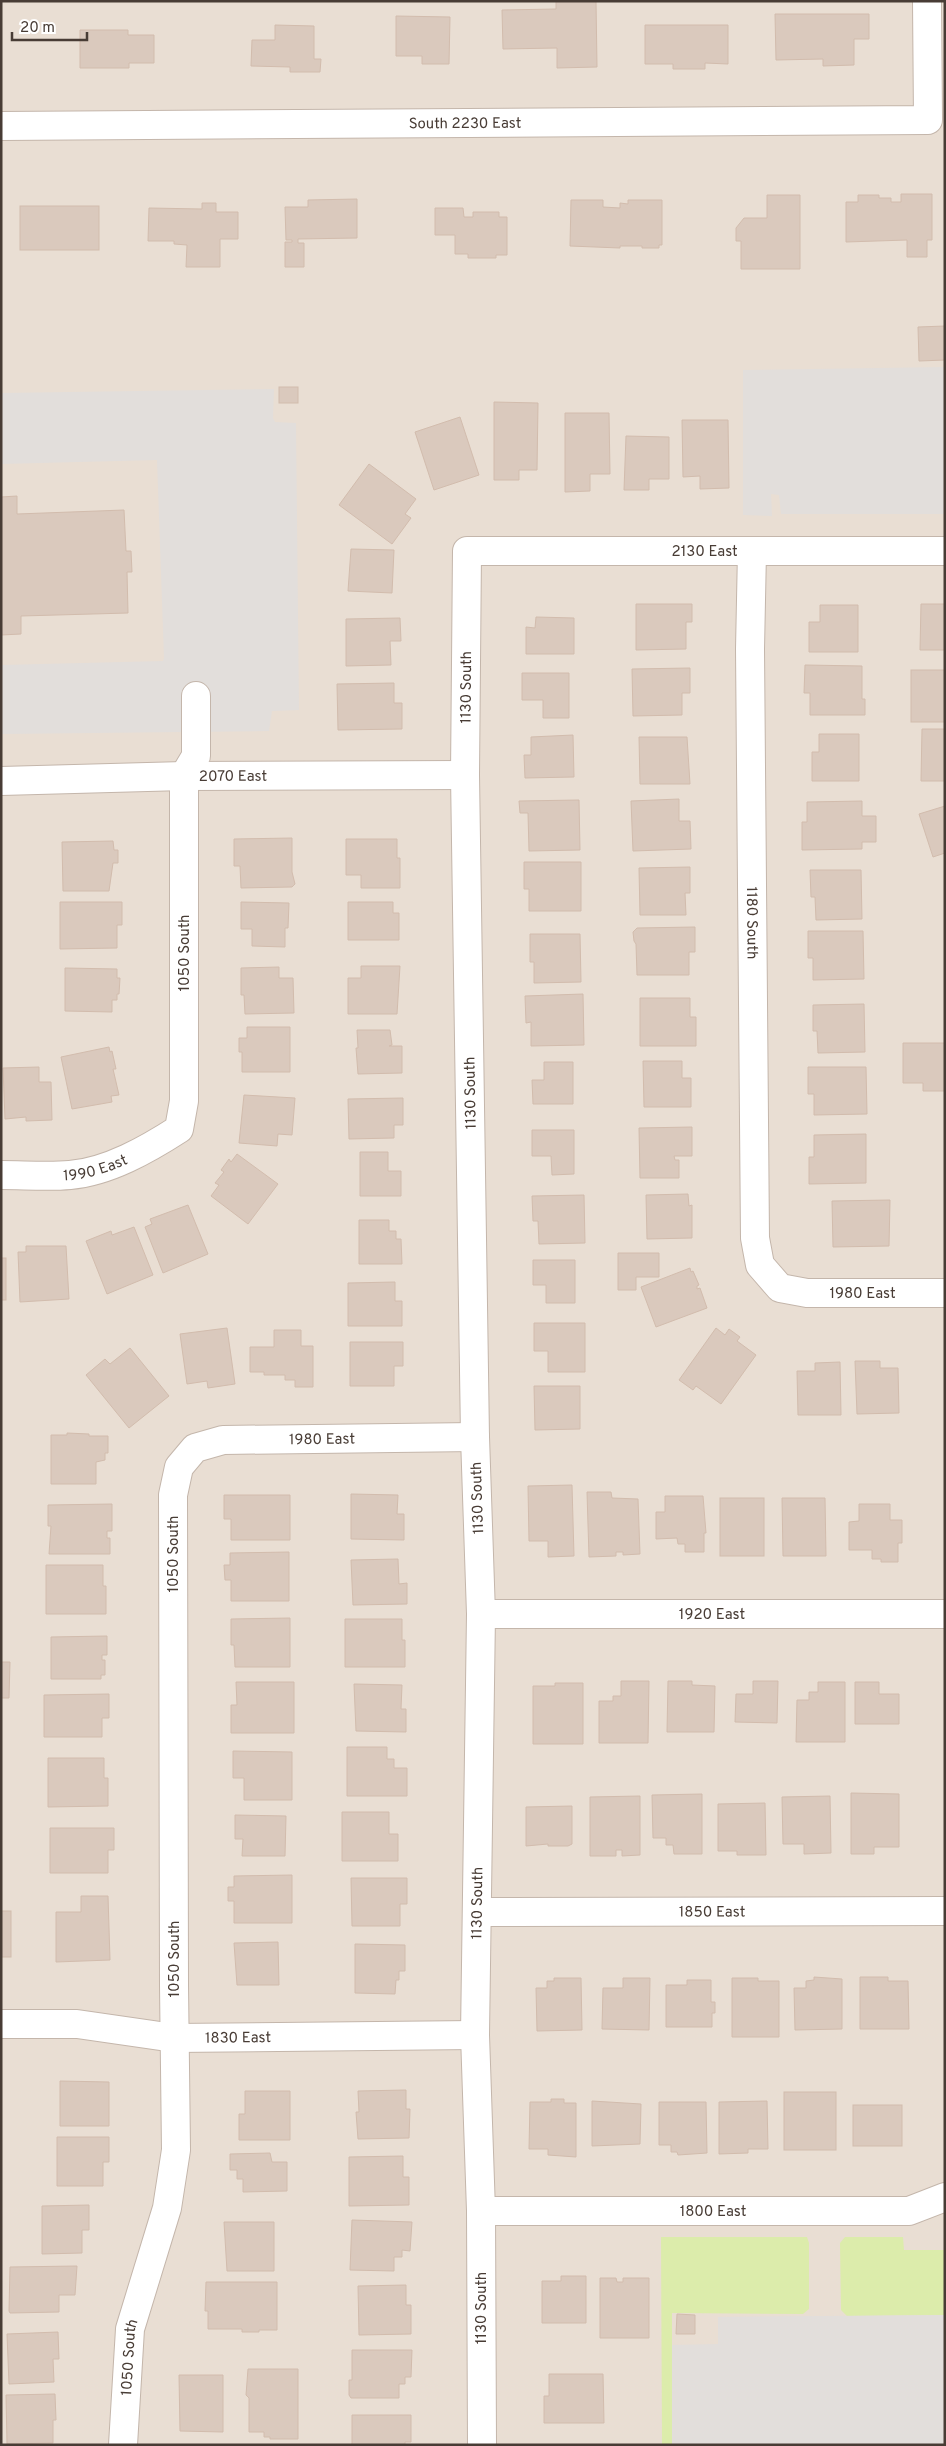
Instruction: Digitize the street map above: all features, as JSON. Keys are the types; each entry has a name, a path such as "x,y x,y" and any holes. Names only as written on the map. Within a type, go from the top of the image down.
{"street":[{"name":"South 2230 East","path":"1,126 928,120 927,1"},
{"name":"2130 East","path":"467,551 945,551"},
{"name":"1130 South","path":"467,551 465,775 475,1437 480,1614 478,1912 475,2035 480,2211 482,2445"},
{"name":"1180 South","path":"752,551 750,659 755,1238 760,1265 780,1288"},
{"path":"184,776 196,756 196,696"},
{"name":"2070 East","path":"1,781 184,776 465,775"},
{"name":"1050 South","path":"179,1128 184,1101 184,776"},
{"name":"1990 East","path":"1,1175 72,1175 110,1164 146,1150 179,1128"},
{"name":"1980 East","path":"780,1288 807,1293 945,1293"},
{"name":"1980 East","path":"179,1467 195,1448 223,1440 475,1437"},
{"name":"1050 South","path":"123,2445 130,2329 167,2208 176,2150 173,1495 179,1467"},
{"name":"1920 East","path":"480,1614 945,1614"},
{"name":"1850 East","path":"478,1912 945,1911"},
{"name":"1830 East","path":"1,2024 77,2024 174,2038 475,2035"},
{"name":"1800 East","path":"480,2211 909,2211 945,2197"}],"shaded area":[{"path":"1,1 945,1 945,2445 1,2445"},
{"path":"945,367 945,514 781,514 779,495 771,494 772,516 743,515 743,370"},
{"path":"274,389 273,418 275,422 296,423 299,710 272,711 269,731 1,734 1,665 163,661 164,658 157,460 1,464 1,393"},
{"path":"945,2315 945,2445 672,2445 672,2345 718,2344 718,2317"}],"green space":[{"path":"661,2237 807,2237 809,2243 809,2309 803,2314 672,2313 672,2445 662,2445"},
{"path":"845,2237 903,2237 904,2250 945,2250 945,2315 847,2316 841,2310 840,2243"}],"building":[{"path":"556,1 596,1 597,67 557,68 557,48 503,49 502,10 556,9"},
{"path":"775,14 869,14 869,39 854,39 854,65 823,66 823,59 776,60"},
{"path":"396,16 450,17 449,64 422,64 422,56 396,56"},
{"path":"275,25 314,26 314,59 321,59 320,72 290,72 290,67 251,66 252,40 275,40"},
{"path":"645,25 728,25 728,64 705,63 705,69 673,69 673,64 645,64"},
{"path":"80,30 128,30 128,35 154,35 154,63 129,63 129,68 80,68"},
{"path":"901,194 932,194 932,240 927,240 927,257 907,257 907,240 846,242 846,202 858,202 858,195 879,195 879,198 891,198 891,202 901,202"},
{"path":"767,195 800,195 800,269 741,269 741,241 736,241 736,228 744,218 767,218"},
{"path":"357,199 357,238 298,239 298,243 304,243 304,267 285,267 285,242 292,242 292,240 286,240 285,207 308,207 308,200"},
{"path":"571,200 603,200 603,207 620,208 620,203 628,204 628,200 662,200 662,245 659,245 659,248 642,248 642,246 620,246 620,248 570,246"},
{"path":"202,203 216,203 216,212 238,212 238,239 220,239 220,267 186,267 187,245 174,244 174,241 148,241 149,208 202,209"},
{"path":"20,206 99,206 99,250 20,250"},
{"path":"435,208 463,208 464,217 473,217 473,212 499,212 499,217 507,217 507,255 496,255 496,258 468,258 468,254 455,254 455,235 435,235"},
{"path":"945,326 945,360 919,361 918,327"},
{"path":"279,387 298,387 298,403 279,403"},
{"path":"494,402 538,403 537,470 519,470 519,480 494,480"},
{"path":"565,413 609,413 610,474 590,474 590,491 565,492"},
{"path":"460,417 479,475 434,490 415,432"},
{"path":"682,420 728,420 729,488 700,489 700,476 683,477"},
{"path":"626,436 669,437 669,479 649,479 649,490 624,490"},
{"path":"369,464 416,499 405,514 411,518 392,544 339,505"},
{"path":"17,496 17,514 124,510 126,551 131,551 132,572 127,572 128,613 21,616 21,634 1,635 1,497"},
{"path":"351,549 394,550 392,593 348,591"},
{"path":"636,604 692,604 692,622 686,622 686,649 636,650"},
{"path":"921,604 945,604 945,650 920,650"},
{"path":"820,605 858,605 858,652 809,652 809,622 820,622"},
{"path":"536,617 574,618 574,654 526,654 526,627 535,628"},
{"path":"400,618 401,641 390,641 391,665 346,666 346,619"},
{"path":"805,665 862,666 862,699 865,699 865,715 810,715 810,693 804,693"},
{"path":"690,668 690,693 682,693 682,715 633,716 632,669"},
{"path":"911,670 945,670 945,722 911,722"},
{"path":"522,673 569,673 569,718 543,718 543,700 522,700"},
{"path":"394,683 394,703 402,703 402,729 338,730 337,684"},
{"path":"922,729 945,729 945,781 921,781"},
{"path":"819,734 859,734 859,781 812,781 812,752 819,752"},
{"path":"573,735 574,777 525,778 524,755 531,755 531,737"},
{"path":"639,737 687,737 690,784 640,784"},
{"path":"679,799 679,821 690,821 691,849 633,851 631,801"},
{"path":"579,800 580,850 529,851 528,813 520,813 519,801"},
{"path":"862,801 862,816 876,816 876,842 862,842 862,849 802,850 802,822 807,822 807,802"},
{"path":"945,806 945,853 933,857 919,814"},
{"path":"292,838 292,872 295,884 292,887 241,888 240,866 234,866 234,839"},
{"path":"346,839 397,839 397,858 400,858 400,888 361,888 361,875 346,875"},
{"path":"113,841 114,850 118,850 118,863 113,863 109,891 63,891 62,842"},
{"path":"524,862 581,862 581,911 529,911 529,889 524,889"},
{"path":"690,867 690,893 685,893 686,915 640,915 639,868"},
{"path":"810,870 861,870 862,919 816,920 815,897 811,897"},
{"path":"60,902 122,902 122,925 117,925 117,948 60,949"},
{"path":"241,902 289,903 288,928 285,928 285,947 252,946 252,929 241,929"},
{"path":"348,902 393,902 393,913 399,913 399,940 348,940"},
{"path":"695,927 695,952 689,952 689,975 637,975 636,944 633,932 637,928"},
{"path":"808,931 863,931 864,979 813,980 813,958 808,958"},
{"path":"530,934 580,934 581,982 534,983 534,962 530,962"},
{"path":"361,966 400,966 397,1014 348,1014 348,978 361,978"},
{"path":"279,967 279,978 293,978 294,1013 245,1014 244,995 241,995 241,968"},
{"path":"65,968 117,969 117,978 120,978 119,994 117,994 117,1000 112,1000 112,1012 65,1011"},
{"path":"583,994 584,1045 531,1046 531,1022 526,1023 525,996"},
{"path":"640,998 690,998 690,1017 696,1017 696,1046 640,1046"},
{"path":"864,1004 865,1052 818,1053 817,1031 813,1031 813,1005"},
{"path":"247,1027 290,1027 290,1072 242,1072 242,1052 239,1052 239,1038 247,1038"},
{"path":"357,1030 390,1030 392,1045 389,1046 402,1046 402,1073 358,1074"},
{"path":"903,1043 945,1043 945,1091 923,1091 923,1083 903,1083"},
{"path":"109,1047 110,1052 112,1051 116,1069 113,1069 119,1095 111,1096 112,1102 72,1109 61,1057"},
{"path":"643,1061 682,1061 682,1078 691,1078 691,1107 644,1107"},
{"path":"544,1062 573,1062 573,1104 533,1104 532,1080 544,1080"},
{"path":"39,1067 39,1082 51,1082 52,1120 26,1121 26,1117 5,1119 3,1068"},
{"path":"808,1067 866,1067 867,1114 814,1115 814,1094 808,1094"},
{"path":"244,1095 295,1098 292,1135 278,1134 277,1146 239,1143"},
{"path":"403,1098 403,1125 394,1125 394,1138 349,1139 348,1099"},
{"path":"692,1127 692,1156 674,1156 675,1160 679,1160 679,1178 640,1178 639,1128"},
{"path":"532,1130 574,1130 574,1174 552,1175 551,1156 532,1156"},
{"path":"866,1134 866,1183 809,1184 809,1157 814,1157 814,1135"},
{"path":"360,1152 388,1152 388,1171 401,1171 401,1196 360,1196"},
{"path":"237,1154 278,1184 248,1224 211,1196 219,1185 215,1183 224,1172 221,1170 229,1159 231,1162"},
{"path":"688,1194 689,1206 692,1205 692,1238 647,1239 646,1195"},
{"path":"584,1195 585,1243 539,1244 538,1221 533,1221 532,1196"},
{"path":"890,1200 889,1246 833,1247 832,1201"},
{"path":"188,1205 208,1254 163,1273 145,1227 152,1224 150,1219"},
{"path":"359,1220 389,1220 389,1231 396,1231 396,1239 401,1239 402,1264 359,1264"},
{"path":"134,1227 153,1275 107,1294 86,1241 111,1231 112,1235"},
{"path":"26,1246 66,1246 69,1299 20,1302 18,1252 26,1252"},
{"path":"618,1253 659,1253 659,1277 636,1277 636,1290 618,1290"},
{"path":"1,1258 6,1258 6,1300 1,1300"},
{"path":"533,1260 575,1260 575,1303 546,1303 546,1285 533,1285"},
{"path":"690,1268 699,1285 697,1289 700,1288 707,1308 656,1327 641,1287"},
{"path":"395,1282 395,1301 402,1301 402,1326 348,1326 348,1283"},
{"path":"534,1323 585,1323 585,1372 548,1372 548,1351 534,1351"},
{"path":"227,1328 235,1384 208,1388 207,1381 187,1384 180,1334"},
{"path":"716,1328 725,1335 729,1329 740,1337 737,1341 756,1355 721,1404 696,1386 693,1390 679,1380"},
{"path":"274,1330 301,1330 301,1346 313,1346 313,1387 295,1387 295,1380 285,1380 285,1375 264,1375 264,1372 250,1372 250,1347 274,1347"},
{"path":"350,1342 403,1342 403,1366 394,1366 394,1386 350,1386"},
{"path":"130,1348 169,1396 129,1428 86,1375 105,1359 110,1364"},
{"path":"855,1361 880,1361 880,1368 898,1368 899,1413 857,1414"},
{"path":"840,1362 841,1415 798,1415 797,1371 815,1371 815,1363"},
{"path":"534,1386 580,1386 580,1429 535,1430"},
{"path":"67,1433 108,1436 108,1453 105,1453 105,1460 96,1462 96,1484 51,1484 51,1435 67,1435"},
{"path":"572,1485 574,1556 548,1557 548,1541 529,1541 528,1486"},
{"path":"587,1492 611,1492 612,1498 638,1499 640,1554 623,1555 623,1552 616,1552 616,1556 589,1557"},
{"path":"351,1494 398,1495 397,1514 404,1514 404,1540 351,1539"},
{"path":"224,1495 290,1495 290,1540 231,1540 231,1519 224,1519"},
{"path":"665,1496 703,1496 706,1533 704,1533 704,1552 685,1552 685,1544 678,1544 677,1538 656,1539 656,1512 665,1512"},
{"path":"720,1498 764,1498 764,1556 720,1556"},
{"path":"782,1498 825,1498 826,1556 783,1556"},
{"path":"112,1504 112,1531 107,1531 107,1538 110,1538 110,1554 49,1554 51,1526 48,1526 48,1505"},
{"path":"859,1504 890,1504 890,1520 902,1520 902,1543 898,1543 898,1562 881,1562 881,1559 872,1559 872,1550 849,1550 849,1522 859,1521"},
{"path":"289,1552 289,1601 231,1601 231,1580 225,1580 224,1565 230,1565 230,1553"},
{"path":"398,1559 399,1584 407,1583 407,1604 353,1605 351,1560"},
{"path":"46,1565 103,1565 103,1586 106,1586 106,1614 46,1614"},
{"path":"290,1618 290,1667 235,1667 234,1645 231,1645 231,1619"},
{"path":"345,1619 402,1619 402,1640 405,1640 405,1667 345,1667"},
{"path":"107,1636 107,1655 102,1655 102,1660 105,1660 105,1675 101,1675 101,1679 51,1679 51,1637"},
{"path":"1,1662 10,1662 9,1698 1,1698"},
{"path":"621,1681 649,1681 648,1743 599,1743 599,1701 613,1701 613,1696 621,1696"},
{"path":"668,1681 692,1681 692,1685 715,1686 714,1732 667,1732"},
{"path":"753,1681 778,1681 777,1723 735,1722 736,1694 753,1694"},
{"path":"236,1682 294,1682 294,1733 231,1733 231,1705 237,1705"},
{"path":"818,1682 845,1682 845,1742 796,1742 797,1700 809,1700 809,1692 818,1692"},
{"path":"855,1682 879,1682 879,1694 899,1694 899,1724 855,1724"},
{"path":"555,1683 583,1683 583,1744 533,1744 533,1686 555,1686"},
{"path":"354,1684 402,1685 401,1709 406,1709 406,1732 356,1731"},
{"path":"109,1694 109,1718 102,1718 102,1737 44,1737 44,1695"},
{"path":"347,1747 387,1747 387,1759 394,1759 394,1768 407,1768 407,1796 347,1796"},
{"path":"233,1751 292,1752 292,1800 244,1800 244,1778 233,1778"},
{"path":"48,1758 104,1758 104,1778 108,1778 108,1806 48,1807"},
{"path":"851,1793 899,1794 899,1847 874,1847 874,1854 851,1854"},
{"path":"702,1794 702,1854 674,1854 673,1845 666,1845 666,1838 653,1838 652,1795"},
{"path":"640,1796 640,1855 622,1856 622,1850 616,1850 616,1856 590,1856 590,1797"},
{"path":"830,1796 831,1853 804,1854 804,1844 783,1844 782,1797"},
{"path":"765,1803 766,1855 737,1855 737,1851 718,1851 718,1804"},
{"path":"572,1806 572,1844 568,1846 548,1846 548,1844 526,1846 526,1807"},
{"path":"342,1812 389,1812 389,1834 398,1834 398,1861 342,1861"},
{"path":"235,1815 286,1816 285,1856 242,1856 243,1839 235,1839"},
{"path":"50,1828 114,1828 114,1850 108,1850 108,1873 50,1873"},
{"path":"292,1875 292,1923 234,1923 234,1901 228,1901 228,1887 234,1887 234,1876"},
{"path":"351,1878 407,1878 407,1904 400,1904 400,1926 352,1926"},
{"path":"81,1896 108,1896 110,1960 56,1962 56,1912 81,1912"},
{"path":"1,1911 11,1911 11,1957 1,1957"},
{"path":"278,1942 279,1985 237,1985 234,1943"},
{"path":"355,1944 405,1945 405,1971 399,1971 399,1980 396,1980 395,1994 355,1993"},
{"path":"814,1977 842,1979 842,2029 795,2030 794,1988 806,1988 806,1981 814,1980"},
{"path":"860,1977 888,1977 888,1981 908,1981 909,2029 860,2029"},
{"path":"554,1978 581,1978 582,2030 537,2031 536,1988 547,1988 547,1981 554,1981"},
{"path":"623,1978 650,1978 649,2030 602,2029 603,1988 623,1988"},
{"path":"732,1978 758,1978 758,1981 779,1981 779,2037 732,2037"},
{"path":"687,1980 711,1980 711,2002 715,2002 715,2013 712,2013 712,2027 666,2027 666,1985 687,1985"},
{"path":"60,2081 109,2082 109,2126 60,2126"},
{"path":"406,2090 406,2109 410,2109 409,2138 358,2139 356,2112 359,2112 358,2091"},
{"path":"245,2091 290,2091 290,2140 239,2140 239,2114 245,2114"},
{"path":"784,2092 836,2092 836,2150 784,2150"},
{"path":"551,2099 564,2099 564,2103 576,2103 576,2157 548,2155 548,2149 529,2149 530,2102 551,2102"},
{"path":"592,2101 641,2104 640,2144 592,2146"},
{"path":"767,2101 768,2149 748,2149 748,2153 719,2154 719,2102"},
{"path":"659,2102 706,2102 707,2153 678,2155 677,2152 671,2152 671,2145 659,2145"},
{"path":"853,2105 902,2105 902,2146 853,2146"},
{"path":"57,2137 109,2137 109,2162 103,2162 103,2186 57,2186"},
{"path":"270,2153 272,2162 287,2162 287,2191 243,2192 243,2179 237,2179 237,2170 230,2170 230,2154"},
{"path":"403,2156 403,2177 409,2177 409,2205 349,2206 349,2157"},
{"path":"89,2205 89,2230 82,2230 82,2253 42,2254 42,2206"},
{"path":"352,2220 412,2222 410,2251 402,2250 402,2257 394,2257 394,2271 350,2270"},
{"path":"224,2222 274,2222 274,2271 227,2271"},
{"path":"77,2266 75,2295 59,2295 59,2312 10,2313 10,2267"},
{"path":"561,2276 586,2276 586,2323 542,2323 542,2281 561,2281"},
{"path":"600,2278 616,2278 617,2282 623,2282 623,2278 649,2278 649,2338 600,2338"},
{"path":"206,2282 277,2282 277,2330 242,2332 242,2329 208,2329 208,2311 205,2311"},
{"path":"406,2285 406,2305 411,2305 411,2334 359,2335 358,2286"},
{"path":"677,2314 695,2315 695,2334 676,2334"},
{"path":"58,2332 59,2359 53,2359 54,2382 9,2384 7,2334"},
{"path":"352,2350 412,2350 411,2377 405,2377 405,2384 399,2384 399,2398 351,2398 349,2395 349,2380 352,2380"},
{"path":"248,2369 298,2369 298,2439 270,2439 270,2437 264,2437 264,2432 249,2432 249,2398 246,2395"},
{"path":"549,2374 603,2374 604,2423 544,2423 544,2396 549,2396"},
{"path":"179,2375 223,2375 223,2432 180,2431"},
{"path":"55,2394 56,2420 53,2420 53,2443 7,2444 6,2395"},
{"path":"352,2415 411,2415 411,2442 405,2442 405,2445 349,2445 352,2444"}]}
